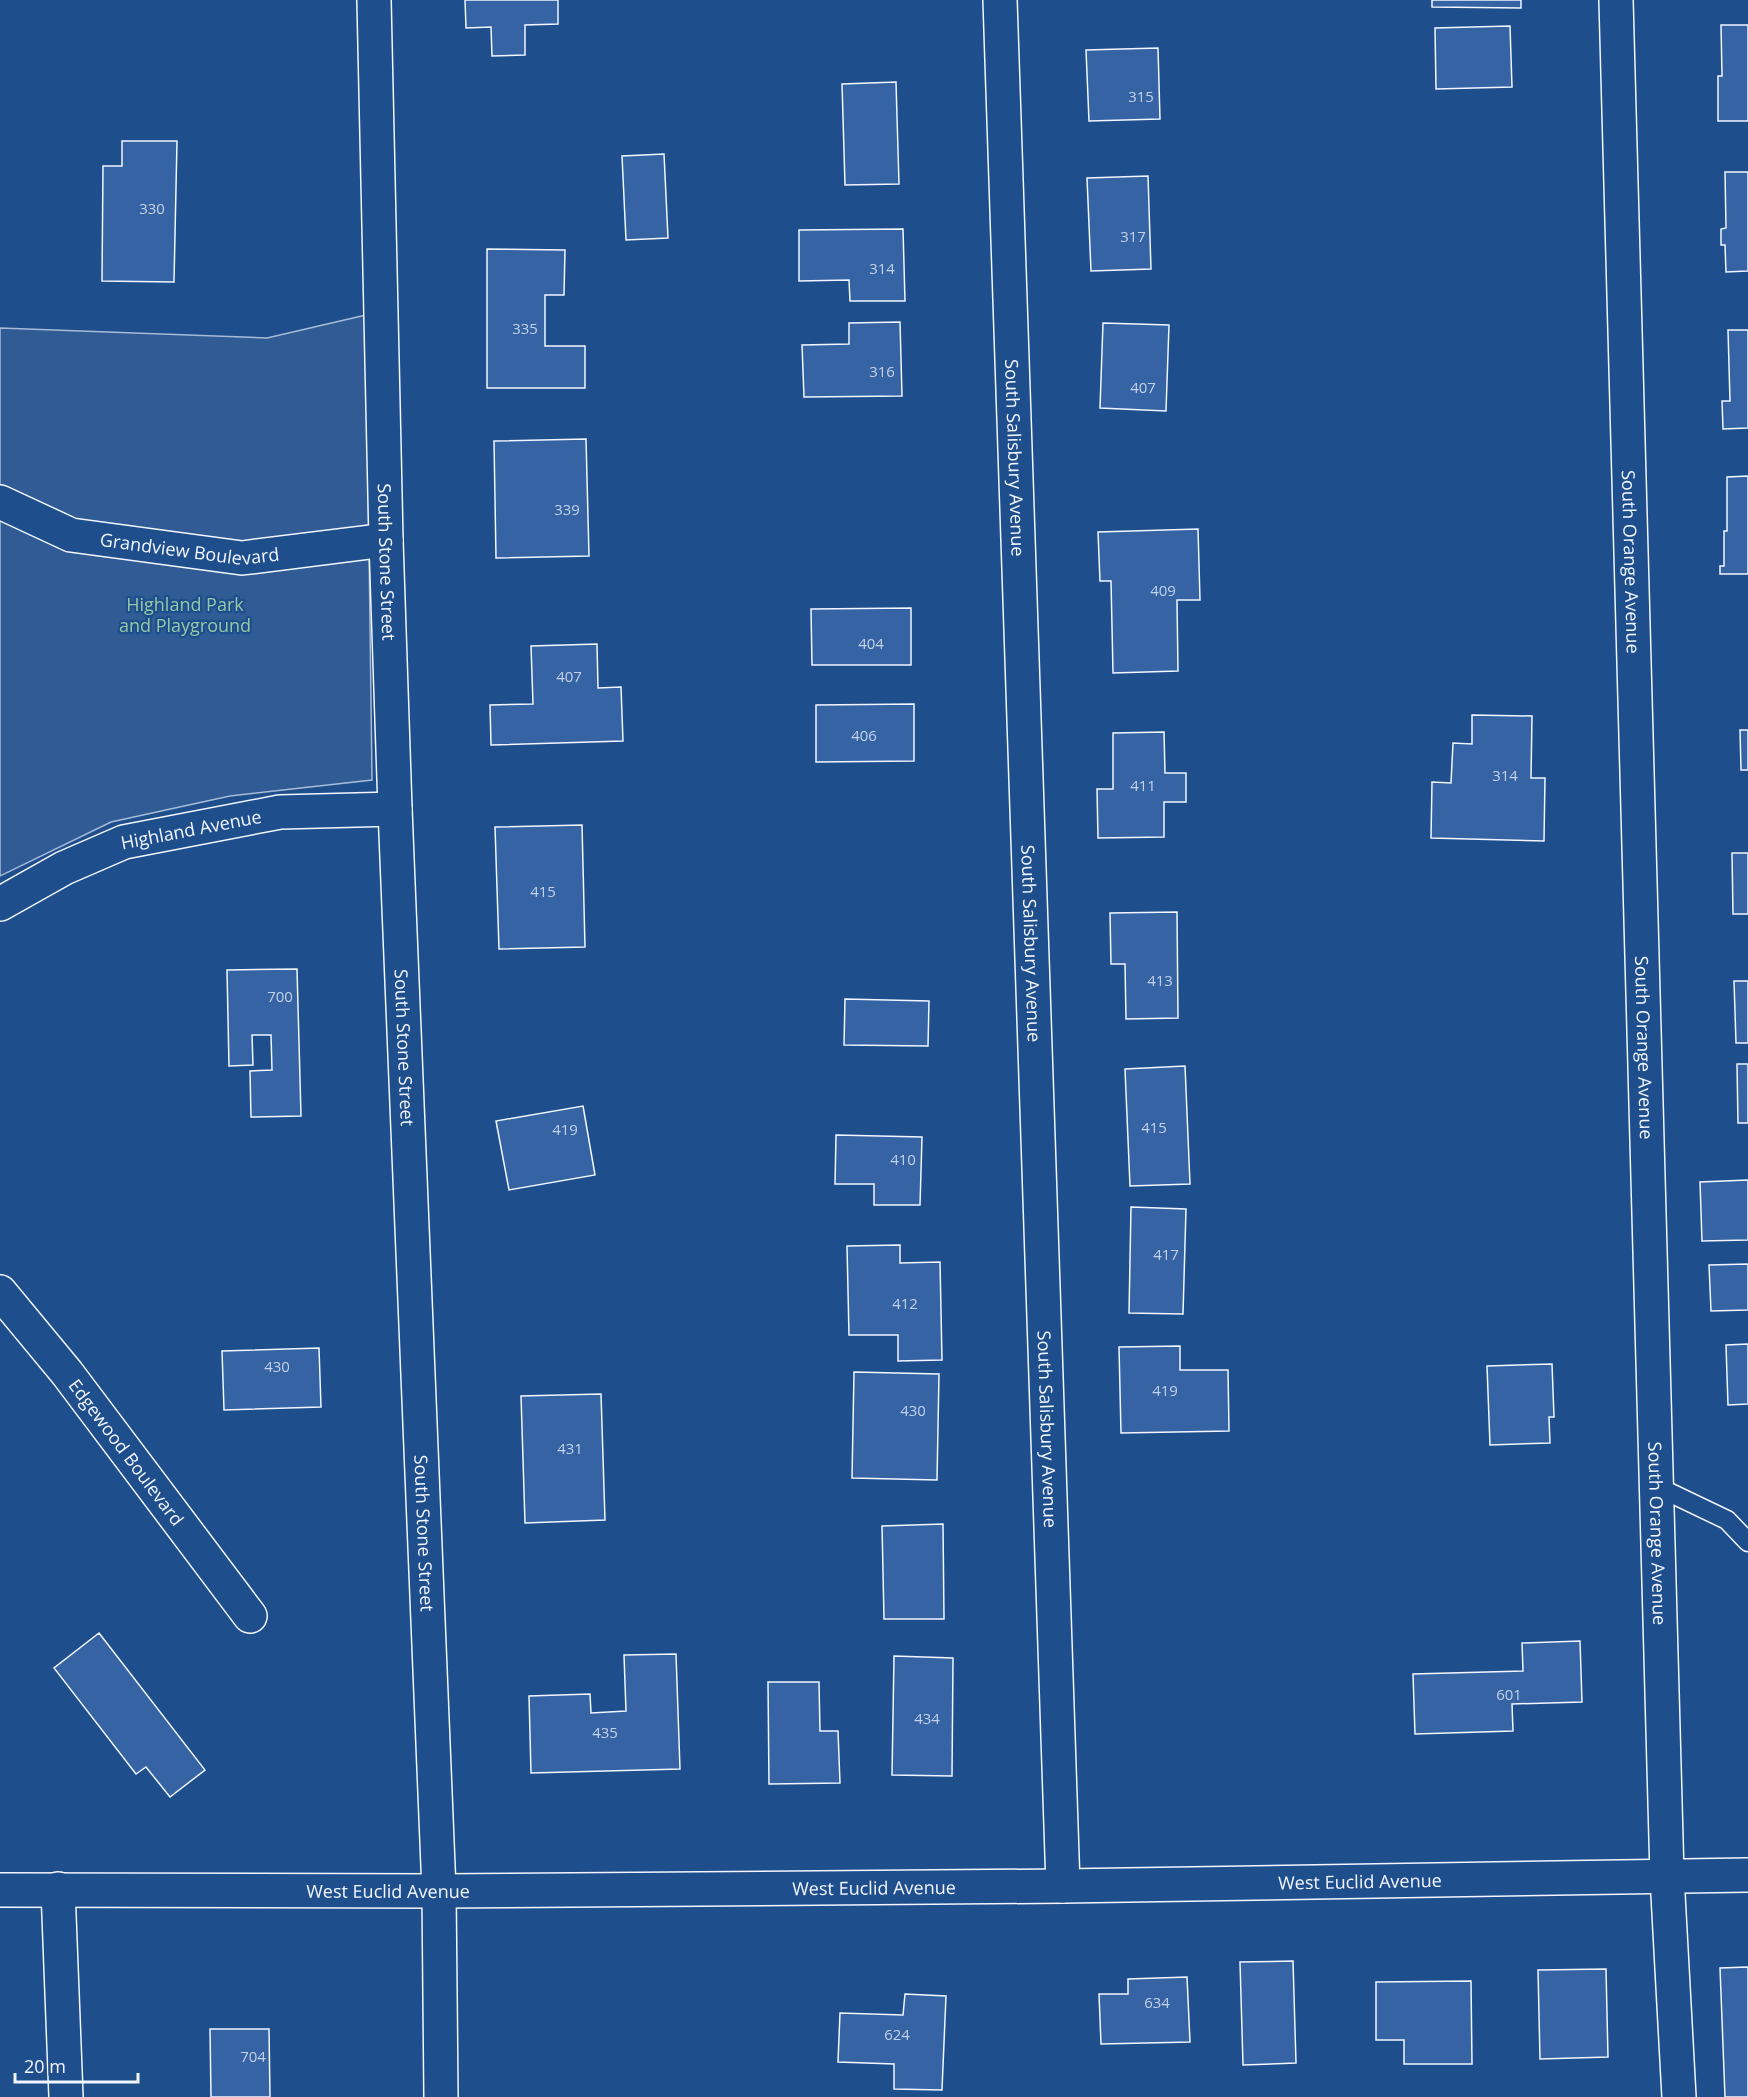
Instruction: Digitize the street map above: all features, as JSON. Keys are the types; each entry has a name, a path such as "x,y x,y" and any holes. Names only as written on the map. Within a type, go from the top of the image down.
{"street":[{"name":"South Stone Street","path":"374,0 386,540 438,1891 441,2097"},
{"name":"South Salisbury Avenue","path":"1000,0 1063,1886"},
{"name":"South Orange Avenue","path":"1616,0 1667,1876 1678,2097"},
{"name":"Grandview Boulevard","path":"0,502 71,536 242,558 386,540"},
{"name":"Highland Avenue","path":"0,904 64,868 124,842 280,812 395,808"},
{"name":"Edgewood Boulevard","path":"0,1292 67,1373 250,1616"},
{"name":"West Euclid Avenue","path":"0,1890 438,1891 1063,1886 1748,1875"},
{"path":"58,1889 66,2097"}],"lane":[{"path":"1656,1486 1727,1520 1748,1542"}],"shaded area":[{"name":"Highland Park and Playground","path":"366,315 372,780 230,796 111,822 0,876 0,328 267,338"}],"building":[{"path":"465,0 558,0 558,24 525,25 525,55 492,56 491,27 466,28"},
{"path":"1432,0 1521,0 1521,8 1432,7"},
{"path":"1721,25 1748,25 1748,121 1718,121 1718,76 1722,76"},
{"path":"1510,26 1512,87 1436,89 1435,28"},
{"path":"1158,48 1160,119 1089,121 1086,50"},
{"path":"896,82 899,184 845,185 842,84"},
{"path":"122,141 177,141 174,282 102,281 103,166 122,166"},
{"path":"664,154 668,238 626,240 622,156"},
{"path":"1725,172 1748,172 1748,271 1726,272 1725,245 1721,245 1721,229 1726,228"},
{"path":"1148,176 1151,269 1091,271 1087,178"},
{"path":"903,229 905,301 850,301 849,280 799,281 799,230"},
{"path":"487,249 565,250 564,295 545,295 545,346 585,346 585,388 487,388"},
{"path":"900,322 902,396 804,397 802,345 849,344 849,323"},
{"path":"1103,323 1169,325 1166,411 1100,408"},
{"path":"1728,330 1748,330 1748,428 1723,429 1722,401 1730,401"},
{"path":"586,439 589,556 496,558 494,441"},
{"path":"1748,476 1748,574 1720,574 1720,566 1724,566 1724,531 1727,531 1727,477"},
{"path":"1198,529 1200,600 1177,600 1178,671 1113,673 1111,581 1100,581 1098,532"},
{"path":"911,608 911,665 812,665 811,609"},
{"path":"597,644 598,688 621,687 623,741 491,745 490,705 533,704 531,646"},
{"path":"914,704 914,761 816,762 816,705"},
{"path":"1472,715 1532,716 1531,778 1545,778 1544,841 1431,838 1432,782 1451,783 1453,743 1472,744"},
{"path":"1740,730 1748,730 1748,770 1741,770"},
{"path":"1164,732 1165,773 1186,773 1186,802 1164,802 1164,837 1098,838 1097,789 1113,789 1113,733"},
{"path":"582,825 585,947 499,949 495,827"},
{"path":"1732,853 1748,853 1748,914 1733,914"},
{"path":"1177,912 1178,1018 1126,1019 1125,964 1111,964 1110,913"},
{"path":"297,969 301,1116 251,1117 250,1071 272,1070 271,1035 252,1035 253,1065 229,1066 227,970"},
{"path":"1734,981 1748,981 1748,1043 1736,1043"},
{"path":"845,999 929,1001 928,1046 844,1045"},
{"path":"1737,1064 1748,1064 1748,1123 1738,1123"},
{"path":"1185,1066 1190,1184 1130,1186 1125,1069"},
{"path":"583,1106 595,1175 509,1190 496,1121"},
{"path":"836,1135 922,1137 920,1205 874,1205 874,1184 835,1184"},
{"path":"1748,1180 1748,1240 1702,1241 1700,1182"},
{"path":"1131,1207 1186,1209 1183,1314 1129,1313"},
{"path":"900,1245 900,1263 940,1262 942,1360 898,1361 898,1335 849,1335 847,1246"},
{"path":"1748,1264 1748,1310 1711,1311 1709,1265"},
{"path":"1748,1344 1748,1404 1728,1405 1726,1345"},
{"path":"1180,1346 1180,1370 1228,1370 1229,1431 1121,1433 1119,1347"},
{"path":"319,1348 321,1407 224,1410 222,1351"},
{"path":"1552,1364 1554,1417 1549,1417 1550,1443 1490,1445 1487,1366"},
{"path":"854,1372 939,1374 937,1480 852,1478"},
{"path":"601,1394 605,1520 525,1523 521,1396"},
{"path":"943,1524 944,1619 884,1619 882,1526"},
{"path":"99,1633 205,1770 170,1797 146,1767 136,1774 54,1668"},
{"path":"1580,1641 1582,1702 1512,1704 1513,1731 1415,1734 1413,1674 1523,1671 1522,1643"},
{"path":"676,1654 680,1769 531,1773 529,1696 590,1694 591,1713 626,1711 624,1655"},
{"path":"894,1656 953,1658 952,1776 892,1775"},
{"path":"768,1682 819,1682 820,1731 838,1731 840,1783 769,1784"},
{"path":"1293,1961 1296,2063 1243,2065 1240,1962"},
{"path":"1748,1967 1748,2097 1725,2097 1720,1968"},
{"path":"1606,1969 1608,2057 1540,2059 1538,1970"},
{"path":"1187,1977 1190,2042 1101,2044 1099,1994 1128,1994 1128,1979"},
{"path":"1471,1981 1472,2064 1404,2064 1404,2040 1376,2040 1376,1982"},
{"path":"905,1994 946,1996 942,2090 894,2089 894,2064 838,2062 840,2013 903,2015"},
{"path":"210,2029 269,2029 270,2097 211,2097"}]}
